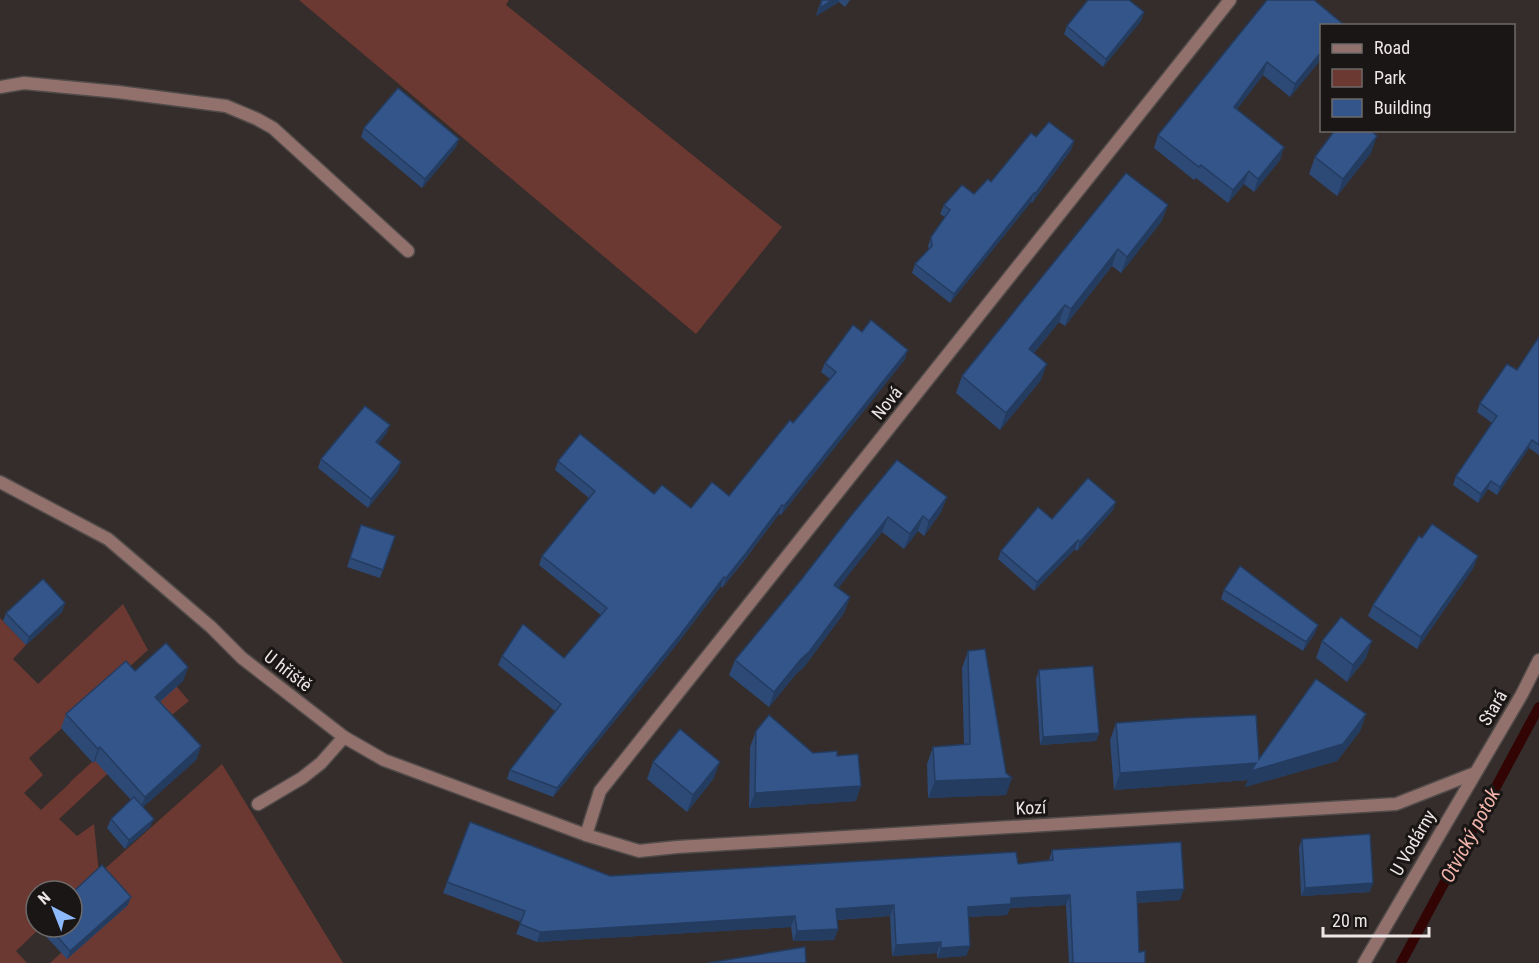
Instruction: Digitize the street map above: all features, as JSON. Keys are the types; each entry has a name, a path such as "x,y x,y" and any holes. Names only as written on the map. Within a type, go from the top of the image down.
{"street":[{"name":"Nová","path":"586,836 600,792 1230,0"},
{"path":"0,87 24,83 118,92 226,106 257,118 273,128 408,250"},
{"name":"U hřiště","path":"0,482 108,539 211,627 242,658 344,737 384,759 586,836"},
{"name":"Stará","path":"1475,773 1522,694 1539,660"},
{"path":"258,804 302,778 321,763 344,737"},
{"name":"Kozí","path":"586,836 639,851 1396,804 1475,773"},
{"name":"U Vodárny","path":"1364,963 1475,773"}],"green space":[{"path":"299,0 509,0 506,5 782,227 696,334"},
{"path":"123,604 148,650 29,758 43,775 24,793 41,810 176,686 189,701 162,723 59,819 77,836 94,824 99,874 222,764 343,963 50,963 76,939 84,939 84,932 94,923 84,913 84,879 24,879 24,939 28,939 16,951 27,963 0,963 0,618 26,645 13,659 38,684"}],"building":[{"path":"822,0 832,0 820,8"},
{"path":"1088,0 1129,0 1144,12 1106,59 1067,26"},
{"path":"1267,0 1314,0 1343,24 1320,24 1320,53 1295,84 1267,62 1234,107 1284,147 1258,179 1249,171 1233,190 1158,135"},
{"path":"398,88 459,139 425,179 364,128"},
{"path":"1049,122 1074,141 1035,194 954,294 915,264 932,246 931,237 950,210 944,205 962,185 974,194 988,179 991,182 1031,133 1036,137"},
{"path":"1334,132 1372,132 1377,136 1343,179 1315,157"},
{"path":"1126,173 1168,205 1127,257 1118,249 1071,309 1065,305 1029,349 1047,364 1006,413 962,376"},
{"path":"871,320 908,350 784,506 782,505 726,578 724,577 557,788 510,770 561,704 502,656 523,624 564,658 607,608 542,556 595,491 558,461 580,434 654,494 662,485 691,508 712,482 729,496 790,420 793,423 836,372 825,363 853,325 862,332"},
{"path":"1539,337 1539,445 1532,440 1500,487 1491,481 1481,494 1456,476 1497,416 1480,403 1507,364 1517,370"},
{"path":"365,406 390,425 376,442 401,462 371,499 321,459"},
{"path":"897,460 947,497 929,521 923,516 910,534 888,517 834,585 850,597 809,652 774,692 735,660"},
{"path":"1088,478 1116,502 1080,542 1078,540 1037,582 1001,551 1038,507 1052,519"},
{"path":"1432,524 1478,556 1421,637 1373,605 1419,536 1422,538"},
{"path":"361,525 395,536 383,570 350,558"},
{"path":"1240,566 1318,625 1306,642 1224,590"},
{"path":"43,579 65,603 29,637 6,613"},
{"path":"1341,617 1372,641 1353,665 1322,641"},
{"path":"166,643 188,667 155,697 201,746 145,797 100,747 98,749 66,714 126,661 135,671"},
{"path":"985,649 1006,773 1012,778 935,781 933,747 970,744 968,651"},
{"path":"1093,666 1099,733 1043,737 1039,670"},
{"path":"1316,679 1366,714 1343,744 1251,771 1256,763 1120,773 1116,723 1256,715 1259,759"},
{"path":"769,715 813,753 837,751 837,756 858,754 861,786 755,793 756,731"},
{"path":"680,729 720,762 693,795 653,762"},
{"path":"134,797 154,819 129,840 111,819"},
{"path":"470,822 610,876 1016,852 1018,864 1053,860 1052,850 1181,842 1184,889 1137,892 1139,952 1145,951 1145,963 1068,963 1073,962 1070,895 1011,898 1011,904 968,907 970,946 941,948 941,942 896,945 894,905 836,909 838,929 797,931 795,916 540,932 520,924 525,911 447,882"},
{"path":"1370,834 1373,883 1305,888 1302,839"},
{"path":"102,865 131,897 84,939 84,882"},
{"path":"60,939 84,939 70,951"},
{"path":"805,947 806,963 708,963"}],"waterway":[{"name":"Otvický potok","path":"1401,963 1539,707"}]}
